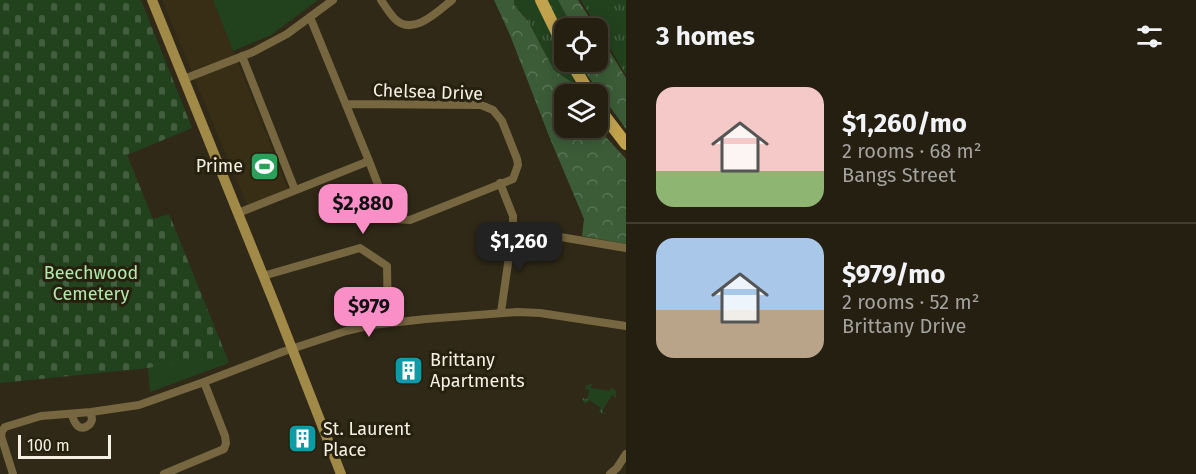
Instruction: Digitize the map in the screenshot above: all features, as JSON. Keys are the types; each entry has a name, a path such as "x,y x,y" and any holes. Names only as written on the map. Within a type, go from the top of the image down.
{"main road":[{"path":"152,0 341,474"},
{"path":"541,0 554,27"},
{"path":"608,120 626,144"}],"street":[{"path":"184,79 253,52 287,34 333,0"},
{"path":"381,0 397,21 410,26 421,23 452,0"},
{"path":"309,17 387,208 396,219 410,220 500,183 513,216 501,312"},
{"path":"242,56 295,190"},
{"name":"Chelsea Drive","path":"346,104 481,105 493,110 502,121 518,165 513,179 500,183"},
{"path":"238,213 369,161"},
{"path":"513,229 626,248"},
{"path":"263,276 360,248 387,266 388,323"},
{"path":"13,474 1,438 2,425 41,416 139,405 282,352 361,327 501,312 540,313 626,326"},
{"path":"164,474 224,448 225,436 204,382"},
{"path":"72,414 75,424 83,428 92,420 91,412"},
{"path":"610,474 620,471 626,454"}],"shaded area":[{"path":"162,0 213,0 288,189 247,205"}],"green space":[{"name":"Beechwood Cemetery","path":"0,0 141,0 192,128 127,155 153,219 169,214 228,360 0,383"},
{"path":"213,0 318,0 271,35 233,51"},
{"path":"494,0 514,0 514,5 528,21 554,72 574,84 554,84 554,138 607,138 626,159 626,244 582,236 584,219"},
{"path":"514,0 558,0 568,18 554,18 554,70 526,18 514,5"},
{"path":"558,0 578,0 590,18 568,18"},
{"path":"581,0 626,0 626,75 608,45 608,18 592,18"},
{"path":"608,49 626,78 626,129 608,104 608,84 594,84 585,72 608,72"},
{"path":"557,72 580,72 573,83"},
{"path":"228,360 229,363 150,392 148,368 181,362"},
{"path":"592,384 591,388 610,391 611,387 616,391 616,397 612,395 602,411 605,414 599,412 601,408 589,400 585,404 582,398 588,399 589,390 585,389"}],"place":[{"name":"Prime","path":"264,166"},
{"name":"Brittany Apartments","path":"409,370"},
{"name":"St. Laurent Place","path":"302,439"}]}
